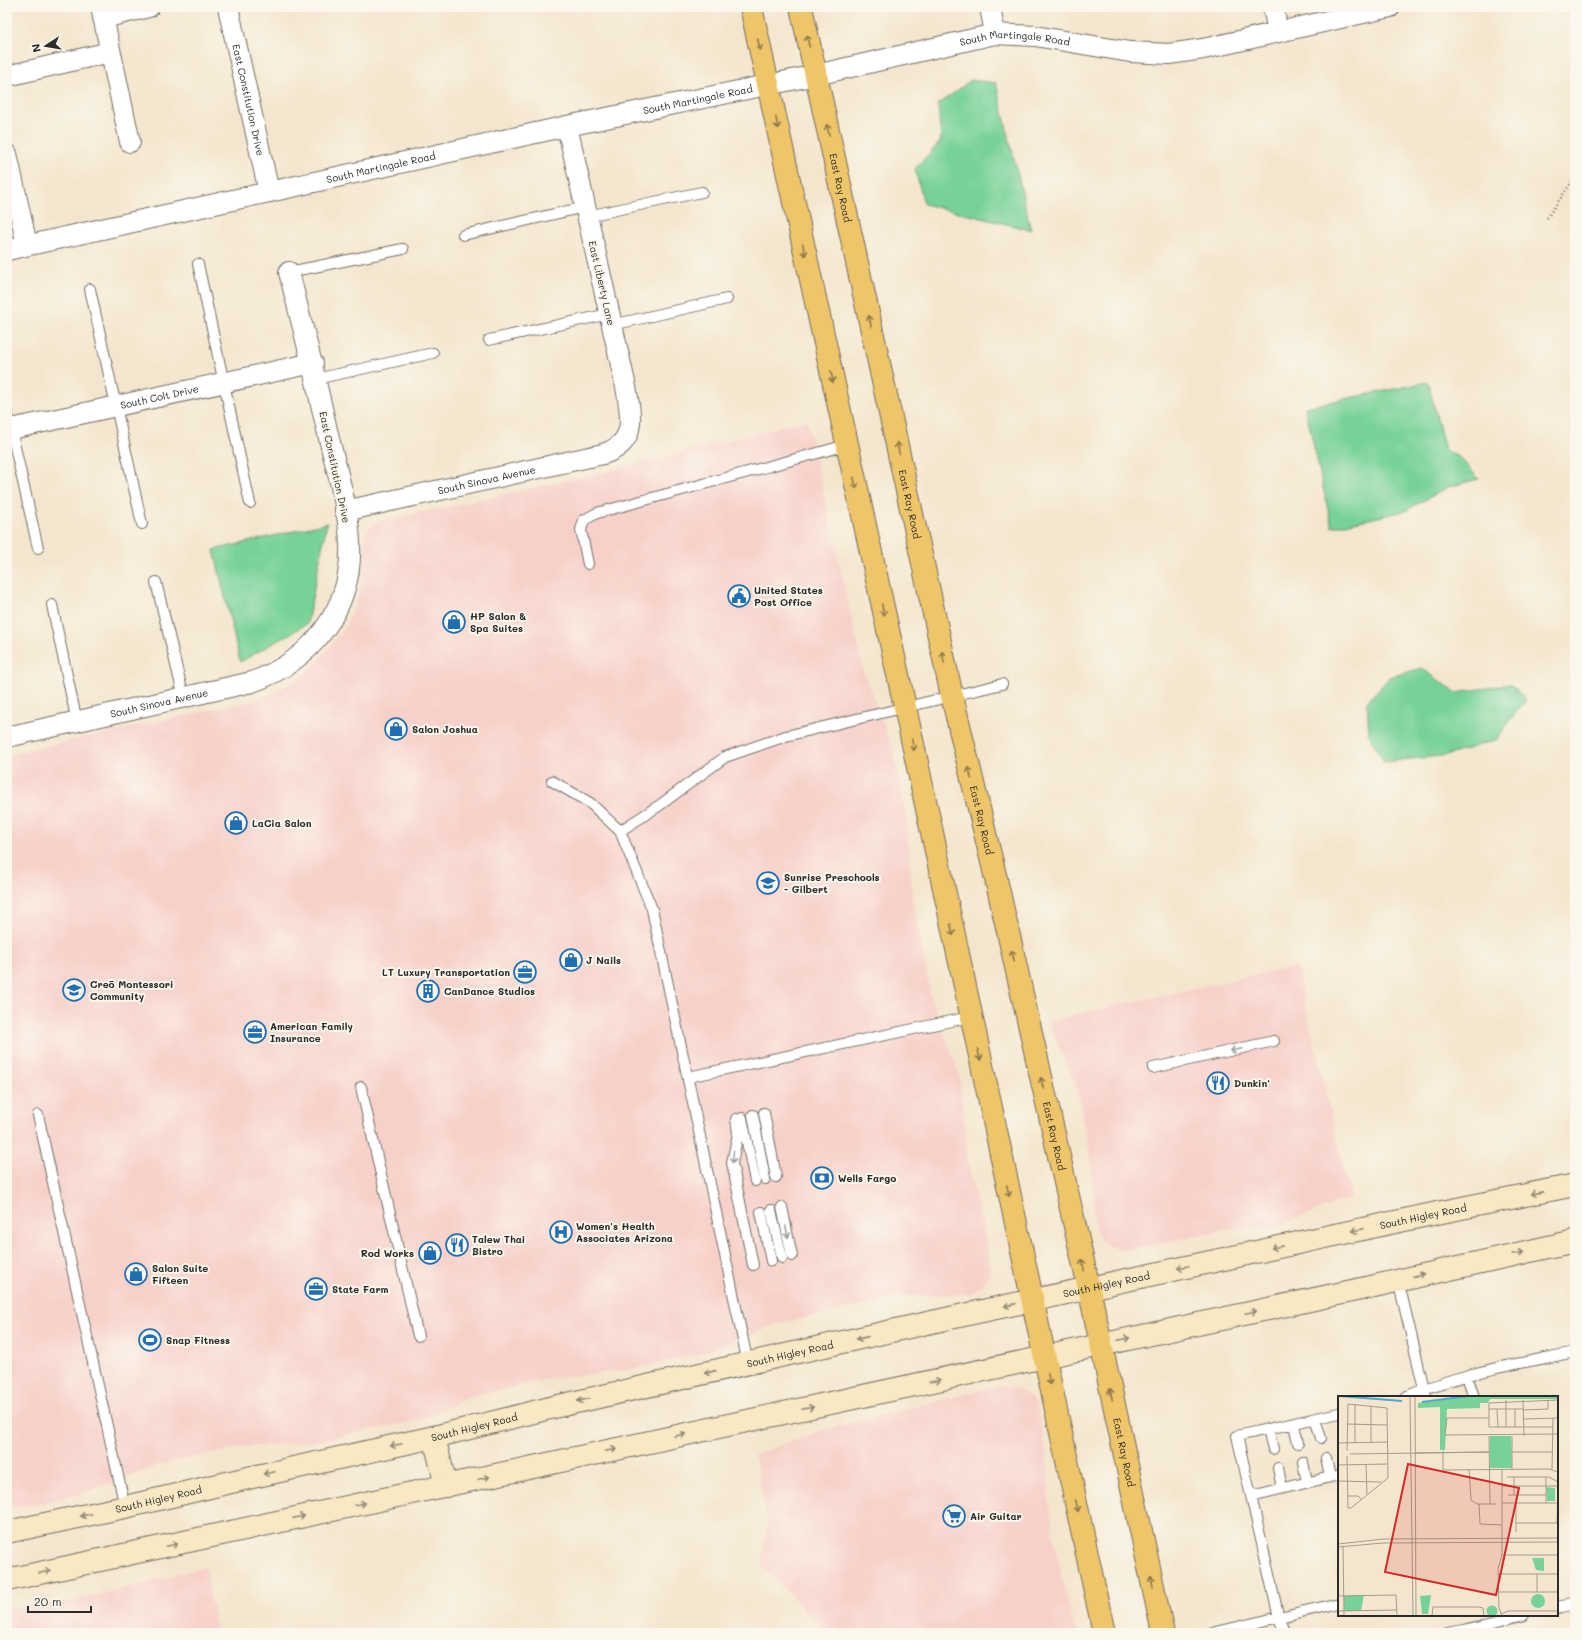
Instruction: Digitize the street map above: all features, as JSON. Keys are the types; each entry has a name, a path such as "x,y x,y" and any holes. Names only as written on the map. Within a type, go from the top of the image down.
{"main road":[{"path":"751,7 905,707 970,1017 1104,1633"},
{"name":"East Ray Road","path":"801,7 952,696 996,879 1089,1288 1163,1633"},
{"name":"South Higley Road","path":"7,1532 125,1507 434,1437 554,1407 1032,1300 1575,1185"},
{"path":"7,1580 1575,1241"},
{"path":"434,1437 446,1486"}],"street":[{"path":"130,142 102,12 149,7"},
{"name":"East Constitution Drive","path":"228,7 269,192"},
{"path":"990,7 995,34"},
{"path":"1273,7 1278,32"},
{"name":"South Martingale Road","path":"7,250 566,126 816,75 995,34 1035,36 1156,55 1203,49 1390,7"},
{"path":"7,76 110,52"},
{"name":"East Liberty Lane","path":"566,126 630,412 631,424 624,440"},
{"path":"7,154 27,245"},
{"name":"East Constitution Drive","path":"289,272 314,371 345,511 350,543 348,573 344,591 328,624 314,643 305,652"},
{"name":"South Colt Drive","path":"8,424 116,406 224,382 314,371"},
{"name":"South Sinova Avenue","path":"345,511 603,454 617,447 624,440"},
{"name":"South Sinova Avenue","path":"7,737 241,685 264,678 286,667 305,652"}],"lane":[{"path":"463,235 586,211 702,192"},
{"path":"289,272 403,249"},
{"path":"198,264 250,503"},
{"path":"90,289 142,524"},
{"path":"489,340 727,299"},
{"path":"314,371 433,353"},
{"path":"8,424 38,548"},
{"path":"588,564 581,530 584,520 597,512 847,445"},
{"path":"156,582 184,698"},
{"path":"52,605 77,722"},
{"path":"620,831 660,805 725,757 786,736 1002,684"},
{"path":"552,781 590,803 620,831 652,909 748,1364"},
{"path":"688,1077 970,1017"},
{"path":"1153,1068 1274,1041"},
{"path":"361,1087 418,1336"},
{"path":"764,1113 776,1177"},
{"path":"38,1115 125,1507"},
{"path":"753,1115 766,1178"},
{"path":"753,1265 732,1163 738,1134 739,1118 755,1181"},
{"path":"782,1207 792,1256"},
{"path":"771,1210 782,1258"},
{"path":"761,1212 771,1260"},
{"path":"1398,1280 1425,1393"},
{"path":"1410,1396 1425,1393 1467,1376 1575,1352"},
{"path":"1467,1376 1474,1396"},
{"path":"1285,1633 1279,1618 1237,1436 1338,1413"},
{"path":"1315,1419 1321,1438"},
{"path":"1294,1424 1298,1443"},
{"path":"1268,1429 1273,1449"},
{"path":"1251,1496 1334,1476 1326,1458"},
{"path":"1303,1462 1307,1482"},
{"path":"1278,1468 1282,1488"},
{"path":"1558,1607 1575,1603"},
{"path":"1212,1633 1338,1604"},
{"path":"1449,1633 1463,1632 1520,1616"}],"path":[{"path":"1547,218 1575,177"}],"shaded area":[{"path":"807,420 864,673 894,753 907,824 912,897 931,996 960,1076 968,1163 991,1266 989,1276 975,1291 968,1294 907,1296 776,1324 706,1352 630,1370 552,1378 468,1397 421,1420 313,1442 244,1447 159,1465 81,1494 39,1504 7,1507 7,755 254,700 269,695 299,678 315,665 343,630 354,608 360,586 366,531 377,522 609,471"},
{"path":"1296,966 1351,1198 1278,1226 1227,1229 1128,1250 1119,1250 1107,1245 1098,1237 1095,1226 1091,1158 1075,1083 1047,1021"},
{"path":"996,1386 1016,1388 1034,1399 1037,1405 1046,1450 1053,1536 1071,1617 1077,1633 828,1633 761,1565 768,1523 754,1455 824,1430"},
{"path":"205,1567 217,1633 7,1633 7,1607 58,1604 143,1584"}],"green space":[{"path":"971,80 996,83 1031,230 924,204 915,169 941,141 938,105"},
{"path":"1428,382 1445,450 1460,458 1479,479 1448,487 1405,511 1332,527 1305,407"},
{"path":"327,523 307,624 240,662 214,550"},
{"path":"1422,668 1456,693 1511,684 1526,700 1510,720 1498,739 1449,755 1384,762 1369,735 1367,702 1390,677"}],"place":[{"name":"United States Post Office","path":"739,596"},
{"name":"HP Salon & Spa Suites","path":"454,622"},
{"name":"Salon Joshua","path":"396,729"},
{"name":"LaCia Salon","path":"236,823"},
{"name":"Sunrise Preschools - Gilbert","path":"768,883"},
{"name":"J Nails","path":"571,960"},
{"name":"LT Luxury Transportation","path":"525,972"},
{"name":"Creō Montessori Community","path":"74,990"},
{"name":"CanDance Studios","path":"428,991"},
{"name":"American Family Insurance","path":"255,1032"},
{"name":"Dunkin'","path":"1218,1083"},
{"name":"Wells Fargo","path":"822,1178"},
{"name":"Women's Health Associates Arizona","path":"561,1232"},
{"name":"Talew Thai Bistro","path":"457,1245"},
{"name":"Rod Works","path":"430,1253"},
{"name":"Salon Suite Fifteen","path":"136,1274"},
{"name":"State Farm","path":"316,1289"},
{"name":"Snap Fitness","path":"150,1340"},
{"name":"Air Guitar","path":"954,1516"}]}
